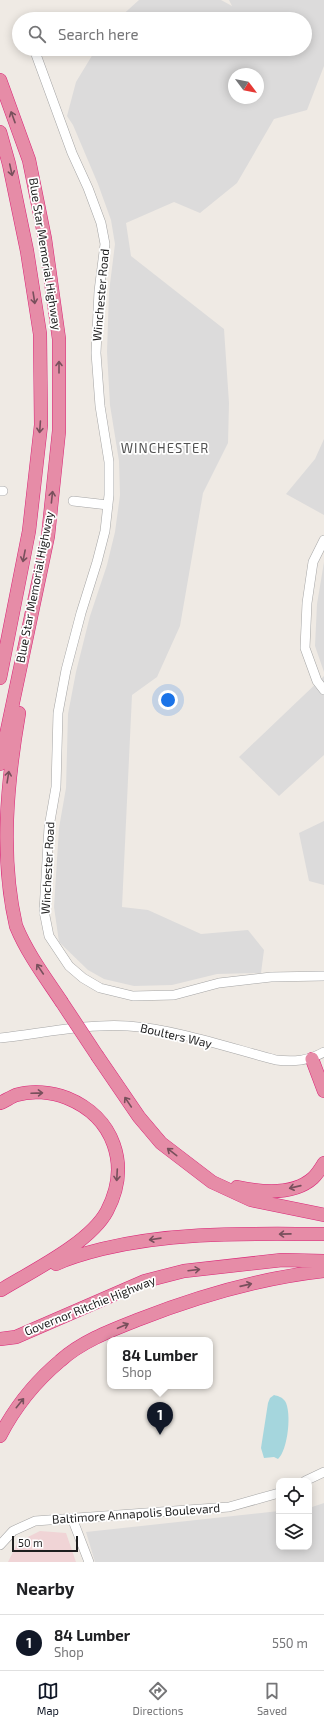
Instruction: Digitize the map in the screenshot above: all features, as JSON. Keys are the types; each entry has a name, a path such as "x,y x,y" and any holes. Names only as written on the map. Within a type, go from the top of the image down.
{"highway":[{"name":"Blue Star Memorial Highway","path":"0,80 29,160 45,239 59,339 59,431 48,536 0,764"},
{"name":"Blue Star Memorial Highway","path":"0,132 9,164 26,244 40,334 41,425 29,531 0,678"},
{"path":"48,536 3,813 2,851 6,890 16,926 32,958 98,1057 139,1117 161,1143 194,1169 227,1190 251,1200 324,1215"},
{"path":"312,1059 324,1091"},
{"path":"0,1103 17,1095 39,1092 58,1095 78,1103 97,1116 111,1136 118,1164 116,1186 107,1211 91,1232 72,1247 0,1290"},
{"path":"194,1169 233,1186 254,1191 277,1191 303,1185 314,1178 324,1163"},
{"path":"0,1290 68,1258 126,1243 182,1235 324,1234"},
{"name":"Governor Ritchie Highway","path":"0,1339 16,1337 145,1281 184,1271 282,1260 324,1260"},
{"path":"0,1436 12,1413 32,1389 60,1360 93,1339 171,1307 208,1295 278,1278 324,1271"}],"street":[{"name":"Winchester Road","path":"37,56 72,153 88,188 101,223 105,244 99,291 96,353 100,406 109,462 108,505 105,531 98,562 80,613 66,670 58,713 56,787 49,827 44,911 49,936 69,966 83,978 100,988 133,996 174,995 219,984 271,977 324,976"},
{"path":"73,501 108,505"},
{"path":"324,540 314,562 307,603 305,648 317,680 324,690"},
{"name":"Boulters Way","path":"0,1038 99,1027 126,1026 151,1028 276,1060 295,1062 312,1059 324,1052"},
{"path":"311,1478 324,1472"},
{"name":"Baltimore Annapolis Boulevard","path":"0,1545 13,1531 35,1521 178,1512 230,1507 276,1494"},
{"path":"72,1518 89,1562"}],"shaded area":[{"name":"WINCHESTER","path":"139,0 221,0 232,6 229,0 324,0 324,66 307,110 274,119 237,183 200,213 174,202 126,223 131,256 224,329 229,403 228,443 203,493 180,626 157,677 132,695 122,907 148,910 201,934 248,930 264,950 261,973 217,974 172,985 134,986 104,979 88,970 59,942 54,907 59,828 66,788 68,714 76,672 90,616 107,565 115,532 120,495 119,461 110,405 107,352 109,292 115,244 111,220 98,184 73,125 67,116 76,82 92,56 312,56 312,12 126,12"},
{"path":"324,439 324,515 286,494 315,459"},
{"path":"324,562 324,672 315,646 317,604"},
{"path":"324,676 324,755 279,796 239,757"},
{"path":"324,821 324,885 309,881 299,833"},
{"path":"324,1503 324,1562 95,1562 86,1532 276,1511 276,1550 312,1550 312,1507"},
{"path":"40,1531 66,1533 76,1562 8,1562 18,1542"}],"water":[{"path":"274,1395 285,1401 288,1413 288,1431 284,1448 278,1459 274,1457 264,1458 261,1448 268,1403 270,1398"}],"place":[{"name":"84 Lumber","path":"160,1435"}],"district":[{"name":"WINCHESTER","path":"165,448"}]}
